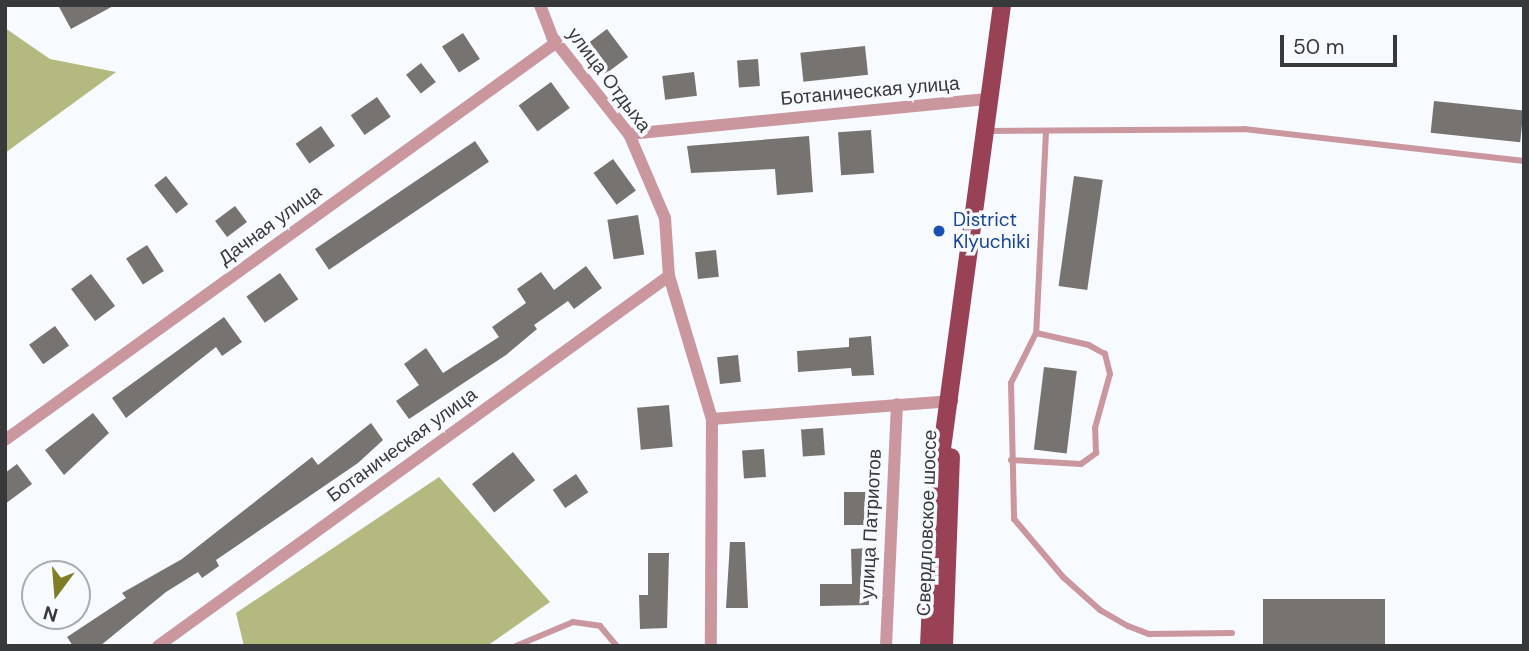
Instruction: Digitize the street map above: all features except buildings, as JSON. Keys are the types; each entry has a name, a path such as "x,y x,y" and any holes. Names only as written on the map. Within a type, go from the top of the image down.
{"main road":[{"name":"Свердловское шоссе","path":"929,646 936,493 952,401 1002,5"},
{"name":"Свердловское шоссе","path":"946,640 952,401"}],"street":[{"name":"улица Отдыха","path":"540,5 557,42 629,134 665,218 669,276 712,419 711,646"},
{"name":"Дачная улица","path":"5,440 557,42"},
{"name":"Ботаническая улица","path":"629,134 989,99"},
{"name":"Ботаническая улица","path":"158,646 669,276"},
{"path":"712,419 952,401"},
{"name":"улица Патриотов","path":"887,646 897,404"}],"lane":[{"path":"984,131 1244,129 1524,161"},
{"path":"1046,132 1036,333 1011,383 1014,519 1033,547 1100,610 1149,634 1232,633"},
{"path":"1011,460 1080,464 1096,453 1095,428 1110,374 1105,354 1089,345 1036,333"},
{"path":"516,646 573,622 600,626 617,646"}],"green space":[{"path":"5,28 50,59 116,72 5,153"},
{"path":"439,477 550,602 487,646 244,646 236,613"}],"place":[{"name":"District Klyuchiki","path":"939,231"}]}
